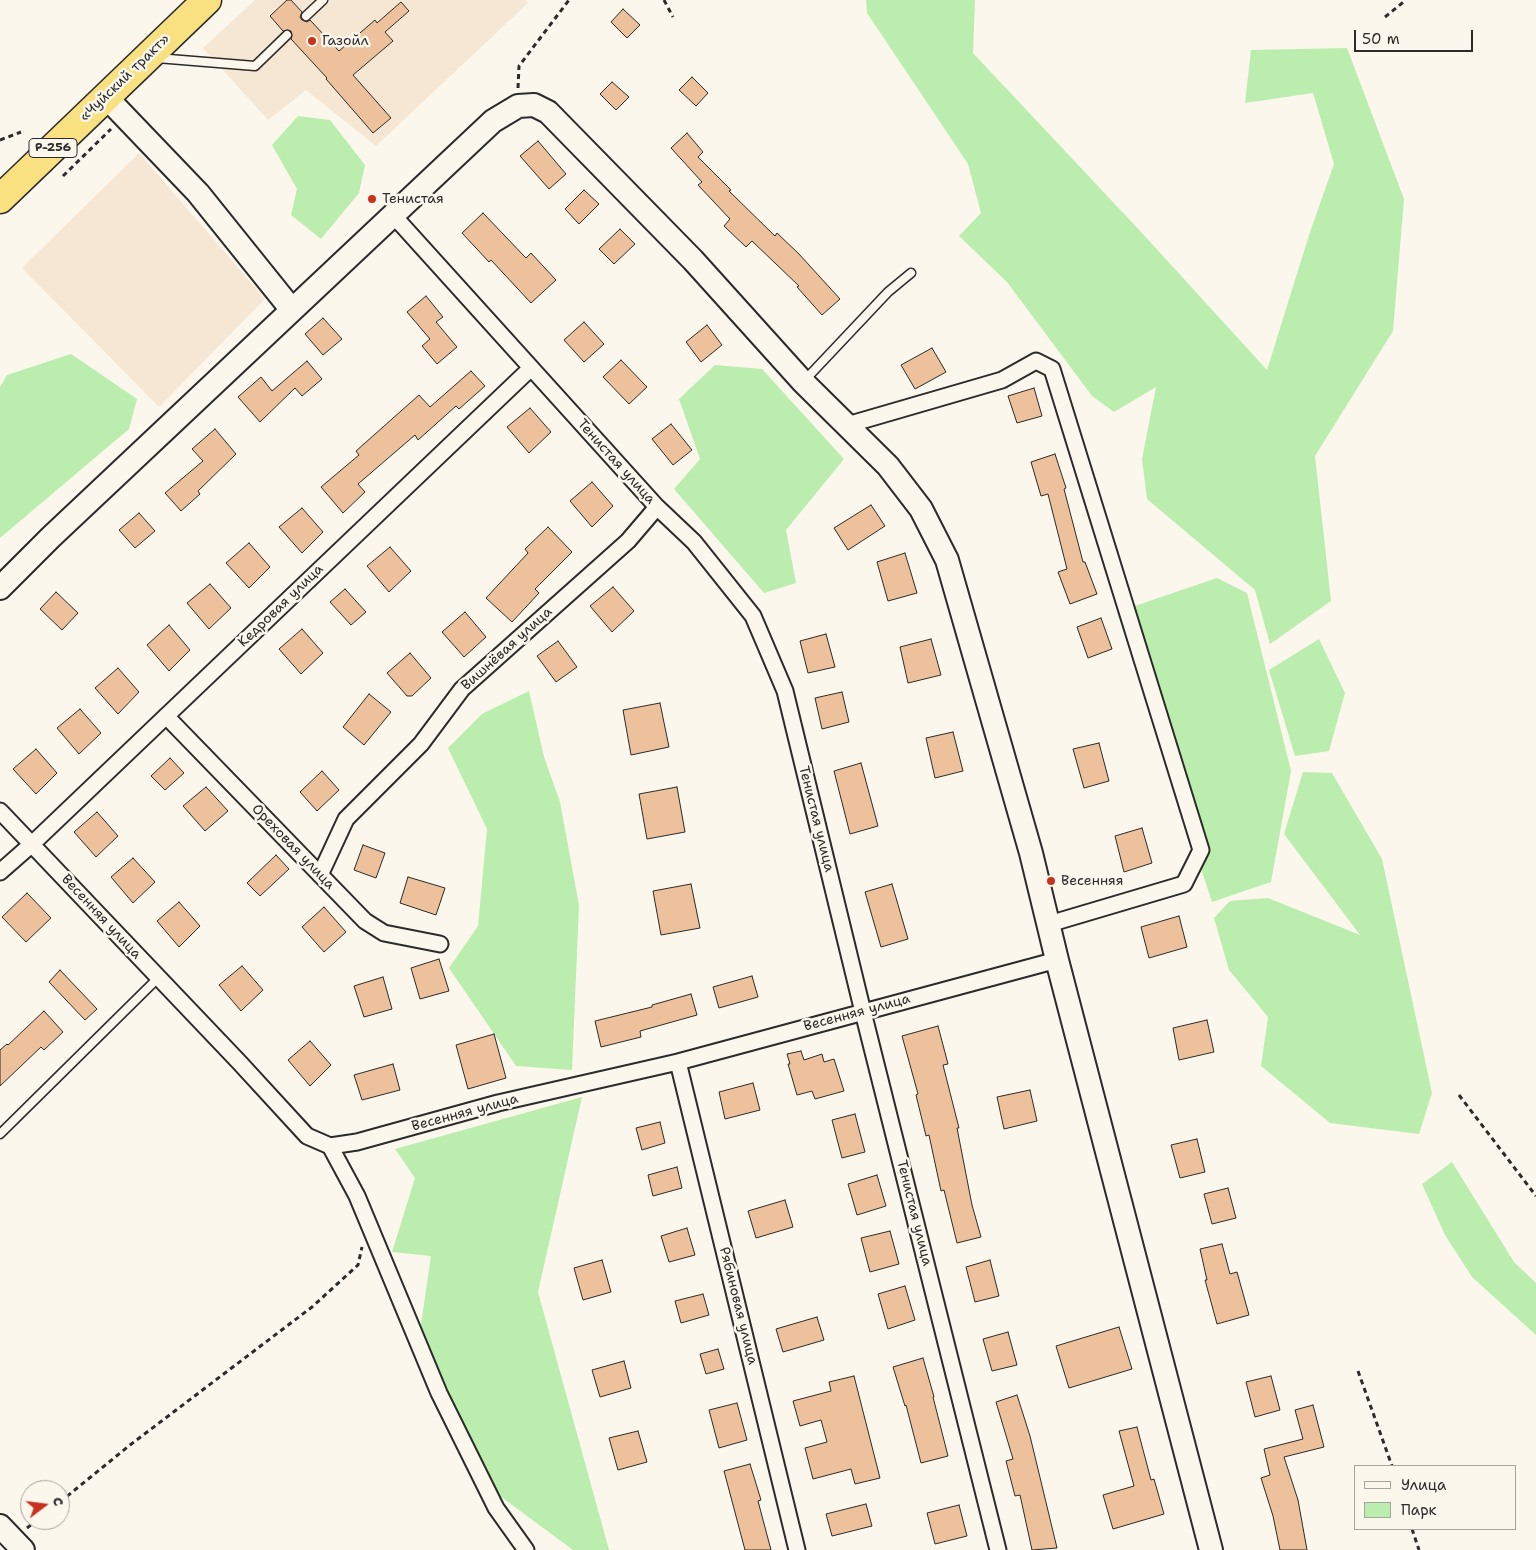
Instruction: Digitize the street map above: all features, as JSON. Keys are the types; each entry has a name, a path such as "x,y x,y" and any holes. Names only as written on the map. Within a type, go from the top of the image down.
{"highway":[{"name":"«Чуйский тракт»","path":"0,198 115,107 148,57 207,0"}],"street":[{"path":"0,588 51,537 493,121 518,106 534,105 548,112 693,260 803,382 888,466 921,509 947,560 1031,854 1056,960 1210,1550"},
{"path":"115,107 198,193 292,310"},
{"name":"Тенистая улица","path":"393,215 657,507 694,542 753,616 785,691 863,1012 998,1550"},
{"path":"847,426 1002,380 1036,361 1052,369 1201,850 1184,884 1049,924"},
{"name":"Кедровая улица","path":"0,872 32,844 531,368"},
{"name":"Вишнёвая улица","path":"320,875 346,818 421,744 462,689 628,541 657,507"},
{"name":"Ореховая улица","path":"166,716 365,921 384,934 440,944"},
{"name":"Весенняя улица","path":"0,812 239,1062 307,1136 330,1146 357,1142 498,1103 678,1062 1056,960"},
{"name":"Рябиновая улица","path":"678,1062 797,1550"},
{"path":"330,1146 368,1222 439,1393 496,1508 526,1550"}],"lane":[{"path":"306,16 323,0"},
{"path":"148,57 255,66 287,35"},
{"path":"803,382 888,292 911,273"},
{"path":"0,1134 158,978"}],"path":[{"path":"518,106 519,66 569,0"},
{"path":"664,0 673,17"},
{"path":"1385,17 1406,0"},
{"path":"63,176 115,107"},
{"path":"0,140 21,132"},
{"path":"1459,1095 1536,1196"},
{"path":"70,1494 130,1445 312,1307 358,1265 368,1222"},
{"path":"1358,1371 1392,1465"},
{"path":"1412,1530 1419,1550"}],"shaded area":[{"path":"255,0 525,0 528,3 376,146 306,90 268,120 203,48"},
{"path":"139,153 265,299 159,407 22,268"}],"green space":[{"path":"866,0 975,0 973,53 1142,233 1267,370 1310,232 1334,164 1313,93 1245,103 1251,50 1347,48 1404,199 1393,331 1315,456 1331,601 1270,644 1255,590 1147,499 1142,459 1156,387 1114,412 1092,396 1007,282 959,236 981,213 968,164 867,13"},
{"path":"298,116 330,120 365,165 359,193 321,239 291,215 297,189 272,145"},
{"path":"71,354 137,399 129,429 0,538 0,387 7,375"},
{"path":"715,365 762,369 844,459 786,530 796,583 764,593 674,489 700,459 679,399"},
{"path":"1217,578 1247,593 1291,771 1271,882 1212,902 1117,612"},
{"path":"1319,639 1345,693 1329,751 1295,756 1269,670"},
{"path":"529,691 544,757 560,802 579,905 572,1070 516,1066 449,968 478,926 487,829 448,748 482,714"},
{"path":"1303,772 1332,773 1382,859 1432,1093 1419,1134 1330,1123 1261,1066 1268,1017 1229,970 1214,918 1230,901 1268,898 1360,935 1284,834"},
{"path":"582,1097 538,1292 609,1550 573,1550 496,1493 420,1331 431,1256 392,1252 415,1178 395,1149"},
{"path":"1452,1162 1514,1262 1536,1283 1536,1335 1472,1277 1445,1235 1422,1184"}],"building":[{"path":"287,0 291,0 302,12 300,17 302,20 307,22 310,20 339,51 375,20 377,23 401,2 409,11 385,32 393,41 353,75 391,118 373,133 291,39 291,31 283,31 270,16"},
{"path":"623,9 640,25 627,38 611,22"},
{"path":"692,77 708,93 696,106 679,90"},
{"path":"612,82 629,97 616,110 600,94"},
{"path":"687,133 703,152 698,157 731,190 729,191 775,236 777,233 799,254 840,299 822,315 797,287 799,286 752,241 746,247 724,226 730,219 698,185 702,182 671,148"},
{"path":"538,141 566,174 549,189 520,156"},
{"path":"584,190 599,204 579,224 565,209"},
{"path":"483,213 526,258 531,253 556,280 531,303 491,260 489,262 462,233"},
{"path":"620,229 635,244 614,264 599,249"},
{"path":"426,296 443,317 436,322 457,347 437,364 422,346 430,339 407,312"},
{"path":"323,318 342,339 323,355 305,334"},
{"path":"584,322 604,344 584,362 564,340"},
{"path":"707,325 722,345 701,362 686,342"},
{"path":"932,348 946,372 915,389 901,365"},
{"path":"621,360 647,387 629,404 603,377"},
{"path":"307,361 322,379 302,396 295,388 260,422 238,397 261,377 272,391"},
{"path":"471,371 485,386 459,409 456,406 418,440 415,435 358,484 365,492 343,513 321,487 359,455 356,451 419,395 430,407"},
{"path":"1034,388 1042,416 1017,423 1008,396"},
{"path":"530,408 551,432 529,453 507,427"},
{"path":"671,424 692,450 673,465 652,439"},
{"path":"215,429 236,454 198,491 200,494 181,511 165,493 203,461 192,449"},
{"path":"1055,454 1066,488 1064,489 1083,562 1085,562 1097,594 1070,604 1058,572 1067,569 1048,494 1041,496 1031,462"},
{"path":"592,482 613,506 592,527 570,501"},
{"path":"871,505 885,526 848,550 834,528"},
{"path":"302,508 323,532 302,553 279,527"},
{"path":"139,513 155,531 135,548 119,530"},
{"path":"548,527 572,552 535,589 539,593 512,622 486,598 528,553 525,549"},
{"path":"249,543 270,567 249,588 226,563"},
{"path":"390,547 411,571 389,592 367,566"},
{"path":"905,553 917,593 888,601 877,562"},
{"path":"210,584 231,608 209,629 187,603"},
{"path":"613,587 634,611 612,632 590,606"},
{"path":"345,589 366,612 351,625 330,602"},
{"path":"56,592 78,613 62,630 40,609"},
{"path":"465,612 486,637 464,657 442,632"},
{"path":"1101,618 1112,649 1088,658 1077,627"},
{"path":"169,625 190,650 169,671 147,645"},
{"path":"302,629 323,653 301,674 279,649"},
{"path":"826,634 835,667 808,673 800,641"},
{"path":"931,639 941,675 908,683 900,647"},
{"path":"558,641 577,667 556,682 537,656"},
{"path":"410,653 431,678 412,696 407,696 387,673"},
{"path":"118,668 139,692 118,714 95,688"},
{"path":"842,692 849,722 822,729 815,698"},
{"path":"369,694 391,712 364,745 343,727"},
{"path":"660,703 669,747 631,755 623,710"},
{"path":"80,709 101,733 79,754 57,728"},
{"path":"953,732 963,771 935,778 926,738"},
{"path":"1099,743 1109,781 1084,788 1073,749"},
{"path":"36,749 57,773 36,794 13,769"},
{"path":"170,758 184,773 165,790 151,776"},
{"path":"861,763 878,826 850,834 834,771"},
{"path":"322,771 339,790 317,811 300,792"},
{"path":"206,787 228,811 205,831 183,806"},
{"path":"677,787 685,832 647,839 639,794"},
{"path":"97,812 118,836 96,857 74,832"},
{"path":"1142,828 1152,863 1124,872 1115,836"},
{"path":"363,845 385,853 376,878 354,870"},
{"path":"276,855 289,869 260,896 247,883"},
{"path":"133,858 155,882 133,903 111,877"},
{"path":"408,877 445,888 436,915 400,903"},
{"path":"691,884 700,928 661,935 653,891"},
{"path":"892,884 908,939 881,947 865,892"},
{"path":"27,893 51,918 26,942 2,917"},
{"path":"179,902 200,926 179,947 157,921"},
{"path":"324,907 346,932 324,952 302,927"},
{"path":"1179,916 1187,947 1149,958 1141,927"},
{"path":"439,959 449,991 420,999 411,968"},
{"path":"242,966 263,990 241,1011 219,985"},
{"path":"60,970 97,1009 85,1020 49,982"},
{"path":"752,976 758,997 719,1008 713,987"},
{"path":"383,977 392,1009 364,1017 354,986"},
{"path":"691,994 697,1015 640,1031 641,1037 601,1047 595,1021 652,1007 652,1005"},
{"path":"44,1011 63,1032 44,1050 41,1047 0,1086 0,1050 8,1045"},
{"path":"1207,1020 1214,1052 1179,1060 1173,1028"},
{"path":"938,1026 948,1064 943,1065 959,1128 957,1128 972,1205 981,1237 957,1243 944,1190 941,1191 929,1135 926,1136 916,1095 918,1094 902,1036"},
{"path":"494,1034 506,1078 468,1089 456,1045"},
{"path":"310,1041 331,1065 310,1086 288,1060"},
{"path":"801,1051 804,1060 822,1054 824,1062 834,1059 844,1091 815,1099 812,1091 797,1095 787,1054"},
{"path":"393,1064 400,1090 362,1100 354,1075"},
{"path":"753,1083 760,1110 725,1119 719,1092"},
{"path":"1030,1090 1037,1121 1004,1129 997,1097"},
{"path":"855,1114 865,1152 842,1158 832,1120"},
{"path":"660,1122 665,1143 642,1150 636,1128"},
{"path":"1197,1139 1205,1172 1180,1178 1171,1145"},
{"path":"677,1167 682,1188 653,1196 648,1175"},
{"path":"877,1175 886,1206 857,1215 848,1184"},
{"path":"1228,1188 1236,1218 1212,1224 1204,1194"},
{"path":"785,1200 793,1227 756,1238 748,1211"},
{"path":"687,1228 695,1255 669,1262 661,1236"},
{"path":"890,1231 899,1264 870,1272 861,1238"},
{"path":"1222,1244 1230,1274 1237,1272 1249,1315 1217,1324 1205,1280 1207,1280 1200,1249"},
{"path":"602,1260 611,1292 583,1300 574,1268"},
{"path":"990,1260 999,1296 975,1302 966,1267"},
{"path":"905,1286 915,1320 888,1329 878,1294"},
{"path":"703,1294 709,1315 681,1323 675,1301"},
{"path":"817,1317 824,1340 783,1352 776,1329"},
{"path":"1119,1327 1132,1369 1069,1388 1056,1346"},
{"path":"1008,1332 1017,1365 992,1371 983,1339"},
{"path":"718,1349 724,1369 706,1374 700,1354"},
{"path":"923,1358 948,1456 921,1463 906,1405 893,1367"},
{"path":"624,1361 631,1388 600,1397 592,1370"},
{"path":"854,1376 880,1478 855,1484 851,1469 813,1479 805,1448 827,1442 821,1420 800,1426 793,1401 831,1391 829,1382"},
{"path":"1271,1376 1280,1410 1255,1417 1246,1382"},
{"path":"1017,1395 1030,1436 1057,1548 1032,1550 1020,1495 1015,1496 1006,1461 1013,1459 996,1402"},
{"path":"737,1403 747,1440 719,1448 709,1410"},
{"path":"1313,1405 1324,1447 1284,1457 1298,1500 1307,1550 1280,1550 1273,1516 1261,1478 1270,1475 1264,1449 1303,1439 1295,1410"},
{"path":"1137,1427 1151,1480 1154,1479 1164,1514 1113,1529 1103,1495 1134,1486 1119,1431"},
{"path":"638,1431 647,1462 618,1470 609,1438"},
{"path":"750,1464 761,1500 758,1501 771,1550 745,1550 724,1471"},
{"path":"866,1504 872,1526 832,1536 826,1514"},
{"path":"959,1505 967,1536 935,1544 927,1513"}],"place":[{"name":"Газойл","path":"312,41"},
{"name":"Тенистая","path":"372,199"},
{"name":"Весенняя","path":"1051,881"}]}
